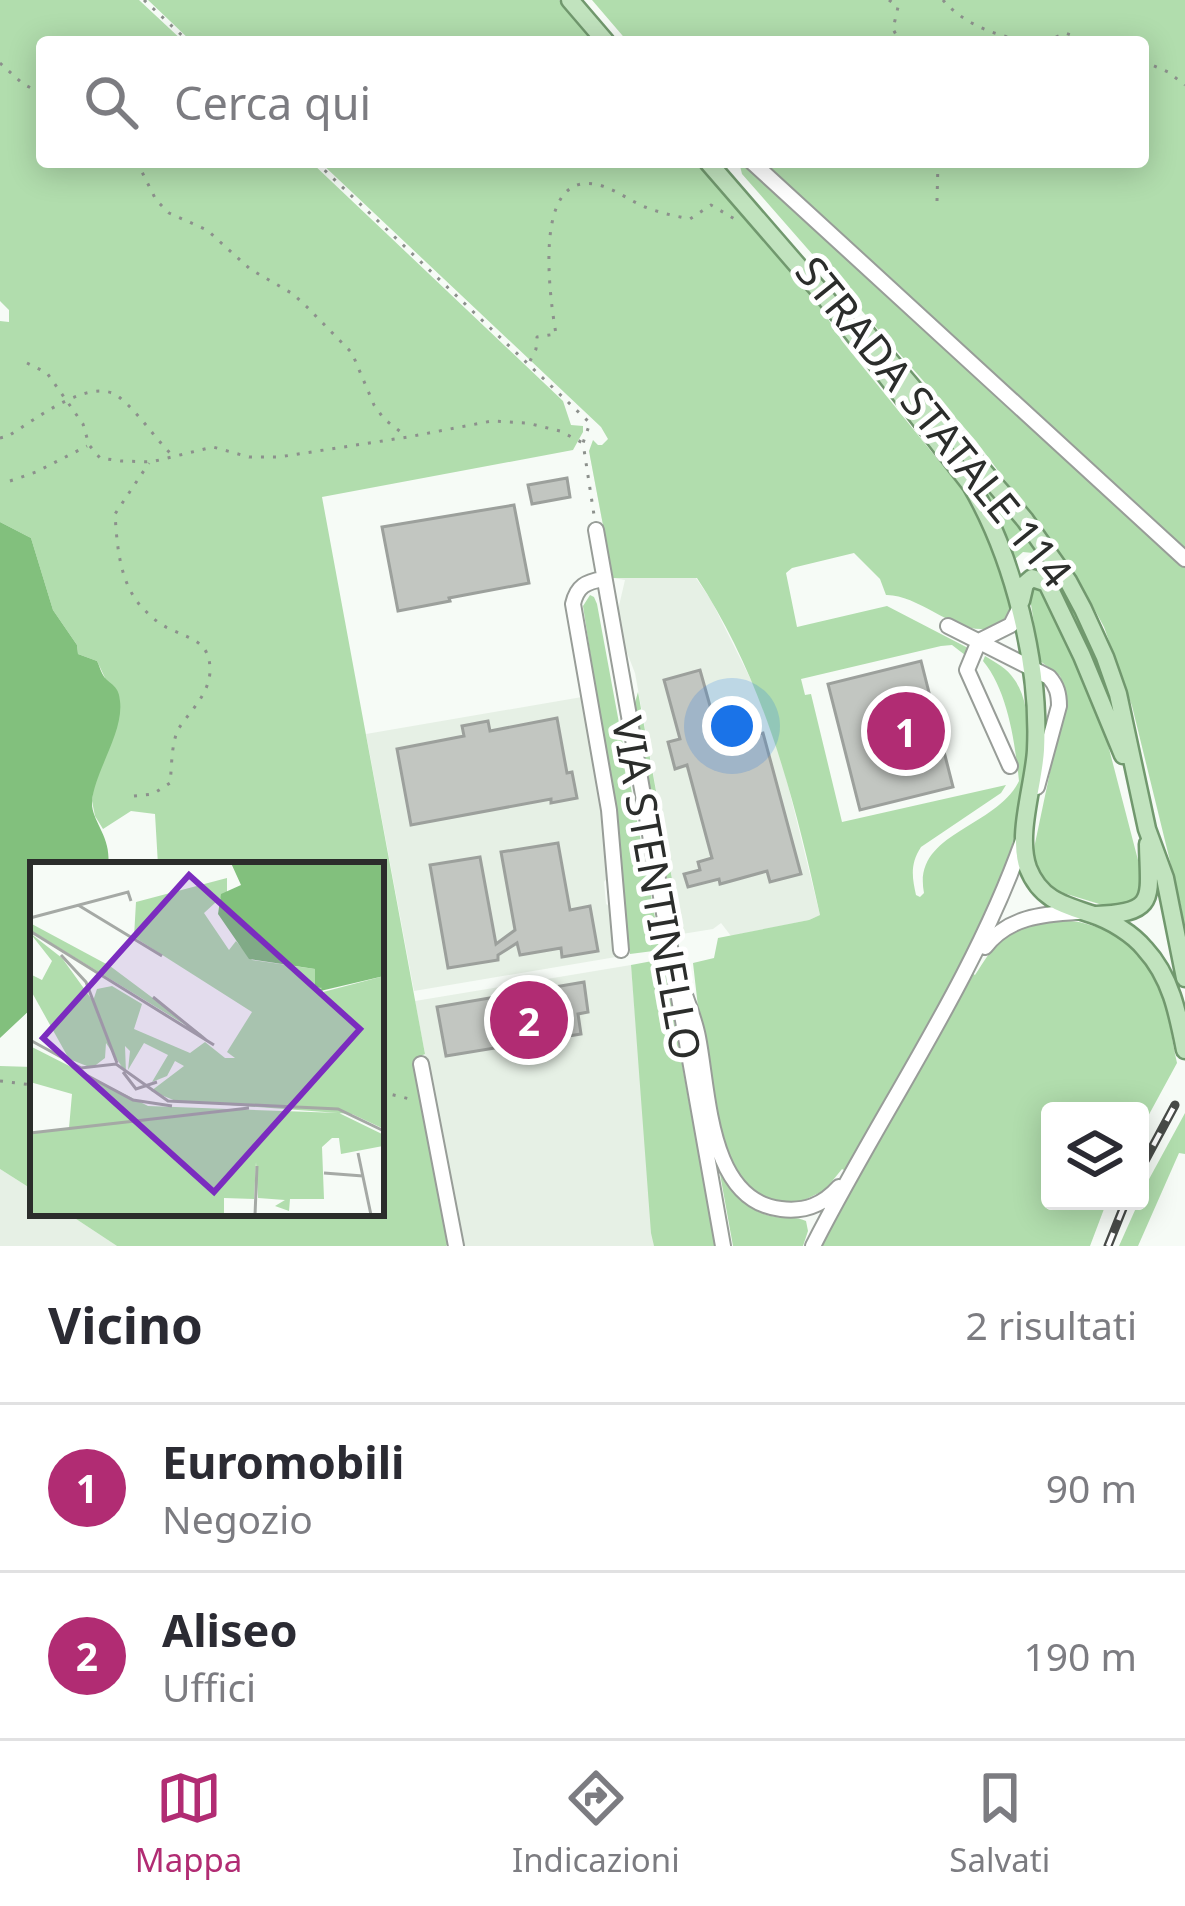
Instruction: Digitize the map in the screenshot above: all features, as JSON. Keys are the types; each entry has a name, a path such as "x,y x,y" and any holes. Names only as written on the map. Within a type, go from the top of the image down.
{"main road":[{"path":"570,0 601,36"},
{"path":"584,0 614,36"},
{"name":"STRADA STATALE 114","path":"713,168 825,297 970,485 995,530 1020,607 1030,668 1036,735 1025,859 1038,887 1060,905 1087,913 1137,940 1158,965 1176,1005 1185,1050"},
{"name":"STRADA STATALE 114","path":"726,168 956,437 1068,581 1118,694 1185,978"},
{"path":"1020,607 1024,584 1032,578 1047,583 1135,777"},
{"path":"1087,913 1131,913 1145,901 1149,892 1147,829"}],"street":[{"path":"759,168 1185,559"},
{"name":"VIA STENTINELLO","path":"596,530 724,1246"},
{"path":"603,579 587,582 576,592 573,604 609,810 621,950"},
{"path":"1010,766 967,670 979,641 1011,625 1020,607"},
{"path":"813,1246 967,970 1003,896 1051,737 1059,694 1049,677 948,626"},
{"path":"967,970 1007,926 1048,914 1087,913"},
{"path":"669,949 697,1030 720,1158 737,1186 762,1205 805,1209 822,1203 850,1173"},
{"path":"421,1064 456,1246"}],"path":[{"path":"144,0 183,36"},
{"path":"889,0 898,7 892,28 897,36"},
{"path":"943,0 982,28 1009,36"},
{"path":"0,64 36,91"},
{"path":"1149,64 1185,85"},
{"path":"140,168 156,200 169,213 207,230 250,268 307,307 352,353 384,419 408,437"},
{"path":"322,168 590,423 583,443 596,530"},
{"path":"937,201 938,168"},
{"path":"529,363 537,337 556,334 550,224 566,193 581,183 600,185 665,214 690,218 711,205 740,222"},
{"path":"27,363 47,373 100,458 151,462 213,447 249,458 279,457 493,421 560,431 583,443"},
{"path":"0,438 94,389 116,394 172,455"},
{"path":"10,481 88,445"},
{"path":"134,796 153,794 170,783 176,731 204,694 210,674 207,650 196,639 164,627 136,601 125,580 115,514 151,462"},
{"path":"0,1081 30,1085"},
{"path":"384,1093 428,1100"}],"shaded area":[{"path":"0,0 139,0 178,36 36,36 36,168 317,168 563,401 571,425 583,426 573,450 322,497 425,1054 414,1059 446,1246 117,1246 72,1216 384,1216 384,862 158,862 155,814 131,811 103,829 92,801 105,678 97,661 78,654 53,610 31,538 0,522 0,321 9,322 9,310 0,301"},
{"path":"148,0 559,0 590,36 186,36"},
{"path":"592,0 1185,0 1185,553 767,168 1149,168 1149,36 623,36"},
{"path":"326,168 703,168 814,297 842,341 977,508 1010,599 1009,617 994,627 979,629 886,595 880,579 854,553 792,568 786,573 797,627 887,606 968,648 965,655 952,645 941,646 801,679 805,695 811,694 842,822 1006,785 921,847 913,871 920,897 930,857 942,843 1008,797 1019,781 1009,718 999,687 983,661 985,656 1014,679 1024,700 1028,728 1024,792 999,886 959,965 975,975 1000,941 1044,921 1065,920 1106,931 1124,941 1153,972 1177,1063 1149,1114 1149,1102 1041,1102 1041,1210 1104,1210 1090,1246 821,1246 858,1178 842,1169 825,1190 796,1204 759,1197 738,1178 726,1155 693,963 714,958 718,938 820,915 787,783 759,698 697,578 613,578 589,451 593,440 602,445 608,439 601,427"},
{"path":"740,168 755,170 1185,566 1185,937 1132,706 1104,627 1077,577 976,441"},
{"path":"950,441 1027,535 1072,603 1105,677 1114,716 1058,588 1033,553 1023,552 1015,559 1014,569"},
{"path":"589,451 696,578 756,690 781,757 820,915 731,936 721,923 713,929 682,934 635,673 618,610 625,580 613,578"},
{"path":"0,522 31,538 53,610 78,654 97,661 117,690 120,713 92,802 108,862 30,862 30,1010 0,1038"},
{"path":"1032,586 1044,589 1106,737 1145,887 1136,902 1109,907 1060,892 1043,879 1033,853 1066,696 1060,676 1040,661 1029,592"},
{"path":"590,595 597,604 661,950 630,954 583,606"},
{"path":"638,692 682,934 675,930 634,706"},
{"path":"582,697 604,810 609,876 604,882 606,904 612,908 616,957 414,991 366,734"},
{"path":"663,959 715,1246 654,1246 651,1233 631,965"},
{"path":"631,965 654,1246 446,1246 441,1197 416,1084 413,1058 425,1054 415,1001"},
{"path":"0,1066 30,1067 30,1188 0,1169"},
{"path":"1185,1113 1185,1154 1179,1153 1138,1246 1119,1246 1135,1210 1149,1210 1149,1179"},
{"path":"0,1169 30,1188 30,1216 72,1216 117,1246 0,1246"},
{"path":"720,1174 736,1196 758,1212 806,1221 803,1246 733,1246"}],"building":[{"path":"567,478 570,497 532,504 528,485"},
{"path":"514,505 529,583 398,611 382,527"},
{"path":"921,661 953,787 860,810 828,684"},
{"path":"700,670 712,713 719,711 723,724 739,720 744,738 763,733 801,874 770,882 767,871 688,887 684,874 700,870 698,862 712,858 687,765 675,769 668,742 680,739 664,680"},
{"path":"557,718 567,773 572,772 577,798 411,825 397,749 464,736 462,726 488,721 490,731"},
{"path":"558,843 570,910 590,906 598,951 562,957 561,948 520,955 517,943 498,955 498,960 448,968 430,865 480,857 496,944 515,930 501,852"},
{"path":"584,982 588,1012 578,1014 581,1034 446,1056 437,1007"}],"railway":[{"path":"1149,1153 1175,1105"},
{"path":"1108,1246 1122,1210"}],"place":[{"name":"Euromobili","path":"906,731"},
{"name":"Aliseo","path":"529,1020"}]}
